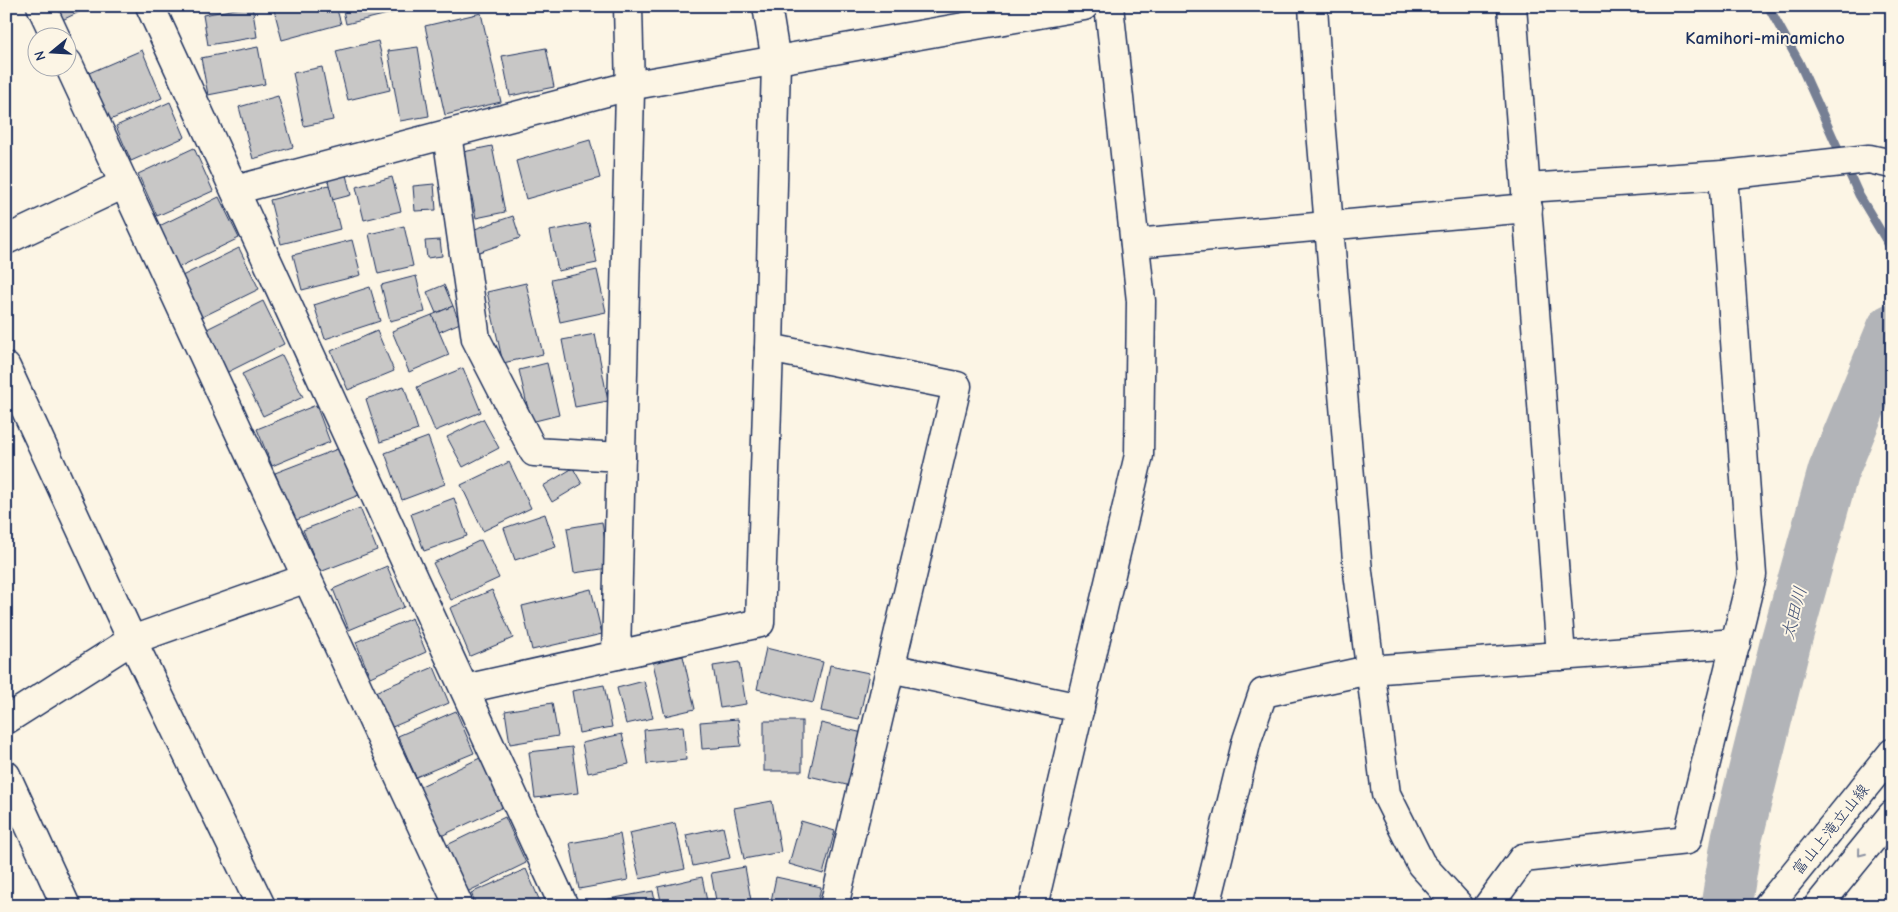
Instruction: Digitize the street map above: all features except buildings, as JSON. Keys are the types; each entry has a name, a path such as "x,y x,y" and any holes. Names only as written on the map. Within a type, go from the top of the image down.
{"street":[{"path":"41,6 51,28"},
{"path":"150,6 564,906"},
{"path":"616,655 630,86 628,6"},
{"path":"465,690 760,623 776,61 767,6"},
{"path":"235,190 630,86 1084,6"},
{"path":"1033,906 1139,455 1141,301 1109,6"},
{"path":"1313,6 1358,572 1386,794 1421,864 1459,906"},
{"path":"1512,6 1528,198 1561,656"},
{"path":"75,78 459,906"},
{"path":"447,134 476,339 534,452 621,457"},
{"path":"1135,242 1330,225 1528,198 1824,164 1864,160 1892,164"},
{"path":"1488,906 1523,858 1687,840 1752,575 1723,175"},
{"path":"6,240 124,184"},
{"path":"769,348 957,386 834,906"},
{"path":"6,367 132,640 261,906"},
{"path":"6,720 132,640 306,578"},
{"path":"1206,906 1247,740 1263,692 1370,670 1736,643"},
{"path":"890,668 1080,708"},
{"name":"富山上滝立山線","path":"1768,906 1892,753"},
{"path":"6,775 66,906"},
{"path":"1818,906 1892,815"}],"waterway":[{"path":"1768,6 1799,62 1859,195 1892,250"},
{"name":"太田川","path":"1726,906 1737,838 1785,645 1833,472 1892,329"}],"district":[{"name":"Kamihori-minamicho","path":"1765,38"}]}
